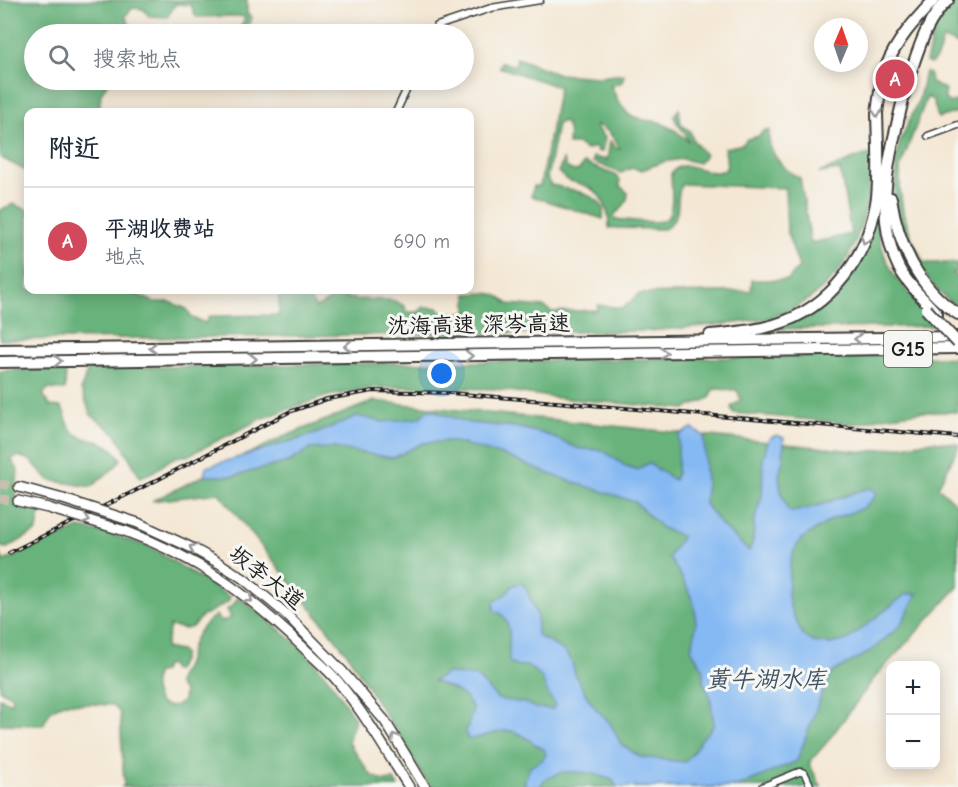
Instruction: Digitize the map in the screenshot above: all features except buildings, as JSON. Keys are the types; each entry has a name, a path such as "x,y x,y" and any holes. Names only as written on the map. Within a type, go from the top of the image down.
{"highway":[{"path":"886,67 890,56 906,32 934,0"},
{"path":"906,32 940,0"},
{"path":"910,74 922,37 939,9 948,0"},
{"path":"922,37 943,9 956,0"},
{"path":"881,84 877,113 878,142 882,223 887,248 904,284 958,337"},
{"path":"905,91 886,179 888,233 900,269 908,282 958,343"},
{"path":"893,141 890,191 900,239 912,264 930,289 944,304 958,314"},
{"path":"579,343 760,329 788,320 814,305 839,284 856,259 867,237 875,210 878,185 878,142"},
{"name":"沈海高速 深岑高速","path":"0,350 958,337"},
{"name":"G15","path":"858,349 958,348"},
{"path":"858,349 958,354"},
{"name":"沈海高速 深岑高速","path":"0,362 858,349"}],"main road":[{"name":"坂李大道","path":"19,487 138,523 184,543 244,579 286,614 342,671 385,721 425,787"},
{"name":"坂李大道","path":"18,501 125,531 148,540 215,574 237,589 279,624 338,681 364,715 409,787"}],"street":[{"path":"443,24 491,8 540,0"},
{"path":"398,108 406,90"},
{"path":"928,136 958,124"},
{"path":"762,787 802,772 811,787"}],"green space":[{"path":"0,0 247,0 247,14 252,17 248,24 242,24 245,18 241,16 196,17 191,5 176,4 167,17 149,16 143,9 133,8 125,16 129,24 24,24 24,90 103,90 99,108 24,108 24,170 0,157"},
{"path":"954,0 958,0 958,45 943,39 937,56 930,64 926,62 938,20 942,12"},
{"path":"517,58 559,74 598,77 624,74 622,82 611,86 618,101 629,115 659,122 688,141 674,116 679,109 681,124 690,131 693,140 705,155 699,163 682,159 663,162 642,170 632,168 621,173 593,162 593,157 607,160 610,141 617,149 620,148 609,132 596,124 596,128 605,138 602,152 597,151 595,147 586,150 578,144 568,144 568,129 563,121 557,124 547,178 551,185 581,192 595,199 603,209 603,219 531,196 534,186 540,186 559,87 499,67 501,62 515,66"},
{"path":"925,72 930,76 931,83 945,89 945,99 950,103 958,100 958,112 938,118 933,100 927,97 900,168 900,191 903,211 912,239 924,263 958,263 958,270 953,273 958,279 958,308 930,282 907,245 894,201 899,144 919,99"},
{"path":"769,130 770,145 777,159 800,178 811,243 851,234 840,170 819,173 861,156 872,154 867,204 861,228 840,269 824,287 805,302 770,318 649,331 0,340 0,210 13,204 24,208 24,294 135,294 154,302 170,302 187,309 192,318 206,323 209,316 279,315 279,294 306,294 316,308 330,300 326,294 341,294 344,297 355,299 392,300 405,306 406,312 418,312 424,307 438,308 444,313 467,313 467,294 479,293 494,294 508,304 545,307 551,312 597,310 598,305 623,308 639,294 751,291 752,280 788,280 799,267 787,232 785,188 682,184 677,212 665,229 609,228 607,210 602,199 593,190 569,181 558,172 563,160 567,168 574,171 579,170 584,163 615,175 620,180 620,186 628,193 628,197 622,208 614,215 615,219 642,222 662,221 666,219 671,210 671,173 682,166 710,172 726,169 725,148 743,144 747,139 759,136 763,131"},
{"path":"876,219 883,251 891,269 908,292 941,326 770,329 823,302"},
{"path":"889,355 958,358 958,412 921,412 882,417 857,424 733,413 731,407 741,400 737,390 714,389 710,398 685,409 557,398 495,389 372,388 328,396 261,419 187,456 175,457 155,471 140,477 116,434 91,415 81,389 88,368"},
{"path":"66,368 65,390 48,389 43,394 50,406 61,407 74,432 82,437 106,444 121,459 92,487 49,480 30,460 18,456 11,459 18,470 15,503 49,512 40,514 37,531 7,548 0,547 0,371"},
{"path":"374,401 865,452 933,441 958,444 938,487 958,505 958,587 890,661 886,661 886,665 809,763 821,787 430,787 346,652 219,493 152,501 283,437"},
{"path":"79,528 113,535 150,547 230,597 228,602 201,617 192,627 186,629 170,626 165,648 184,654 175,671 169,665 165,666 163,672 157,673 154,688 159,703 171,707 183,701 184,692 178,685 179,680 197,634 216,615 220,622 231,618 227,609 238,597 292,640 325,675 355,719 348,742 370,774 383,781 394,780 398,787 122,787 124,785 120,713 113,705 64,703 51,710 43,725 0,724 0,698 11,703 12,696 0,690 0,554 4,561"}],"water":[{"name":"黄牛湖水库","path":"429,409 469,423 515,427 545,434 580,449 602,450 624,465 637,470 648,463 674,480 677,473 679,435 692,428 704,436 705,504 720,524 749,551 762,495 763,459 769,438 777,435 784,438 783,460 779,474 781,492 788,510 793,512 820,505 871,488 877,493 863,508 833,519 801,539 794,551 790,564 788,596 794,617 803,635 813,642 830,644 847,640 906,594 917,594 900,626 871,651 833,672 821,696 797,761 737,787 617,787 612,780 591,773 563,772 545,779 540,787 527,787 524,782 530,767 546,755 544,749 519,733 509,731 467,739 466,731 473,709 470,703 456,691 433,681 447,673 477,677 498,699 525,703 535,708 553,709 555,705 541,677 528,666 518,666 509,662 508,626 502,615 494,610 494,602 507,593 513,585 521,583 526,588 537,616 537,635 564,651 572,662 576,677 588,698 610,723 621,744 640,757 685,762 714,725 710,696 703,681 704,670 691,649 695,635 695,611 683,579 669,557 682,536 662,528 635,502 549,474 506,456 451,441 423,443 393,458 334,448 310,449 291,461 234,476 204,476 206,467 315,434 357,416 383,422 419,418"}],"tunnel":[{"path":"881,84 886,67"},
{"path":"905,91 910,74"},
{"path":"0,484 19,487"},
{"path":"0,499 18,501"}],"railway":[{"path":"9,553 289,412 327,399 373,391 451,393 958,437"}],"place":[{"name":"平湖收费站","path":"895,79"}]}
